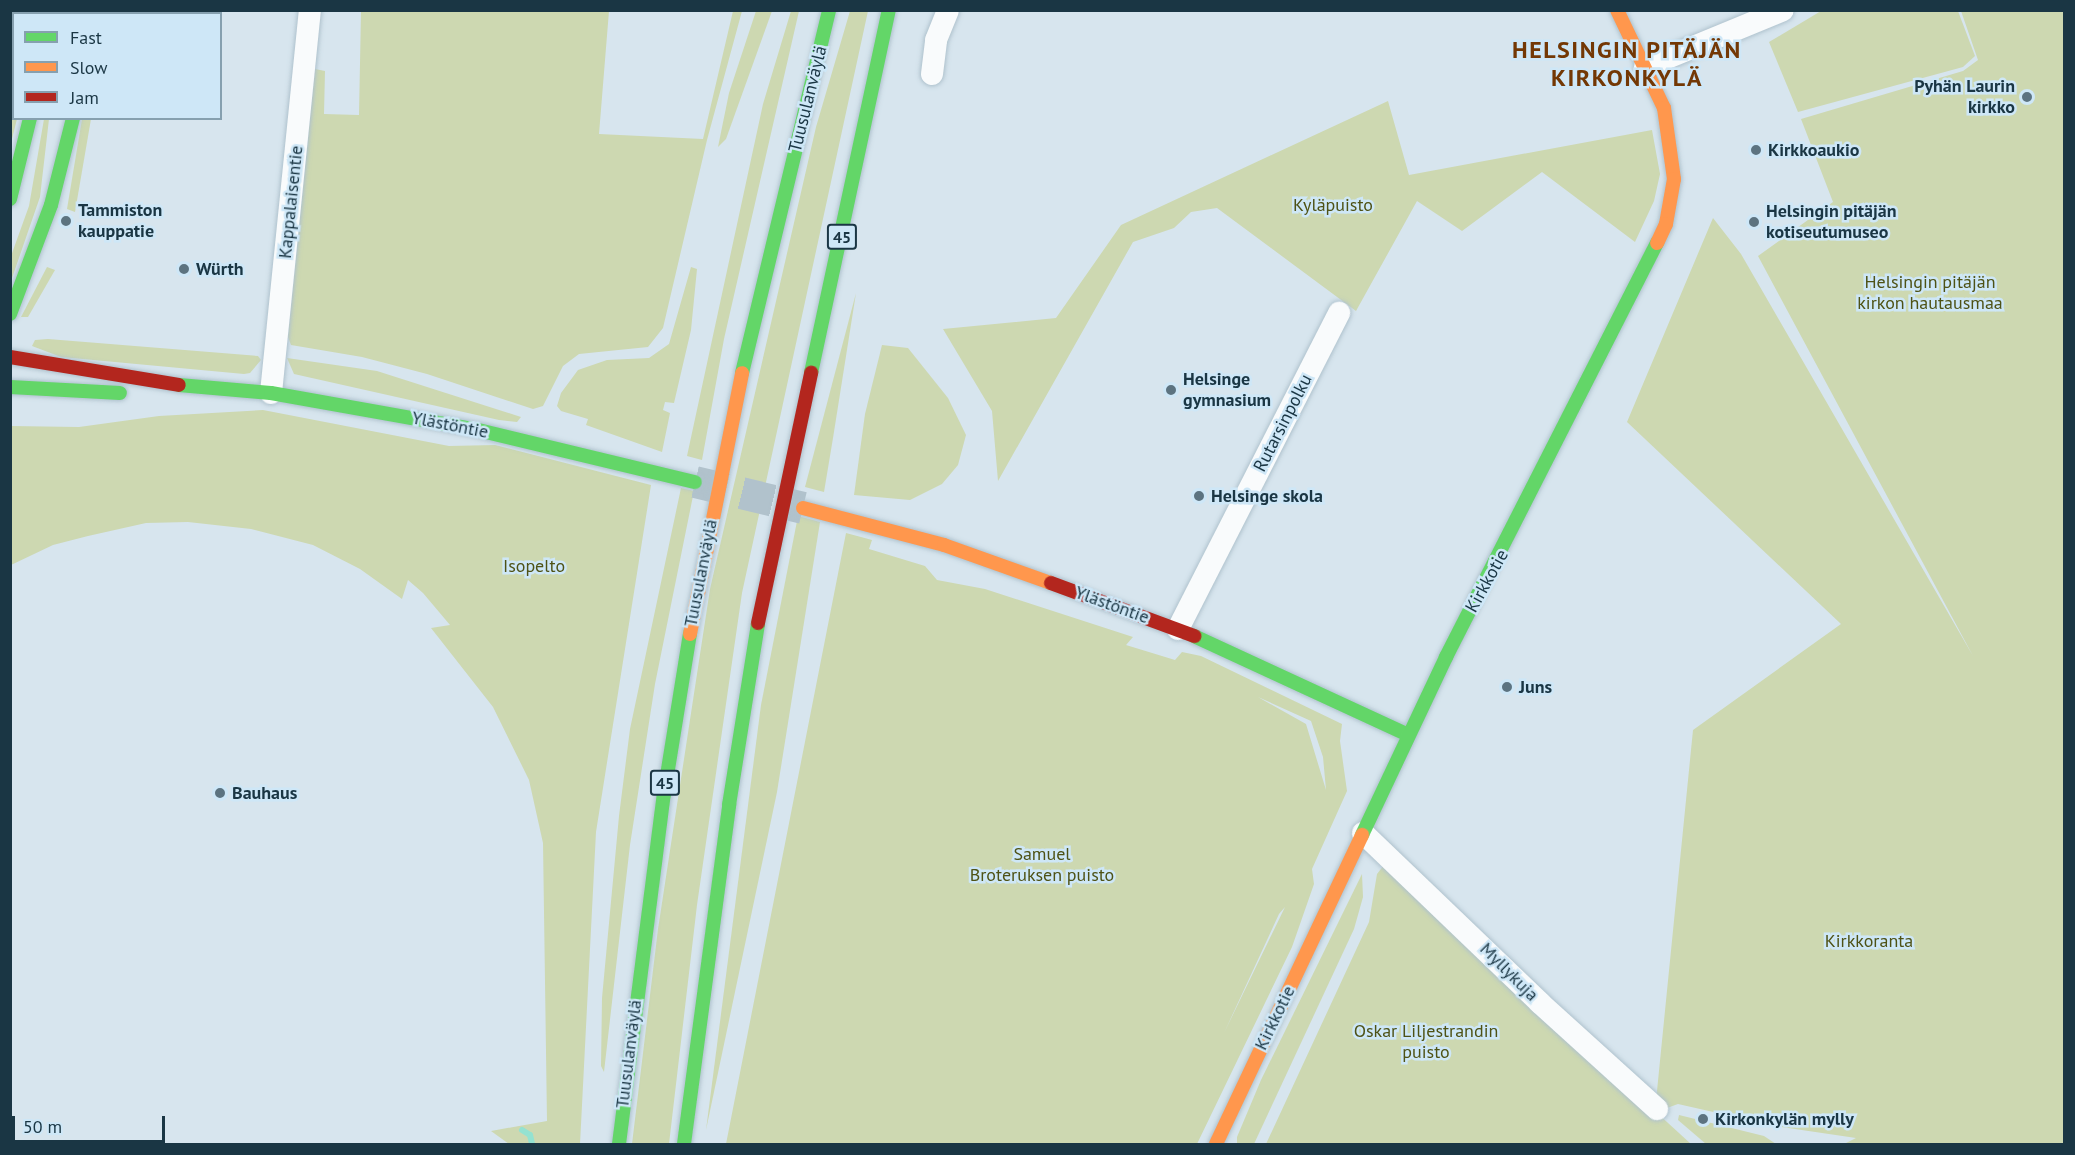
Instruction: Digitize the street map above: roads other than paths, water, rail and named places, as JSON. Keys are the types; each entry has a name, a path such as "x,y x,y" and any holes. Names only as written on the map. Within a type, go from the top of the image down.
{"main road":[{"name":"45","path":"684,1144 729,805 758,623 890,10"},
{"name":"Kirkkotie","path":"1216,1144 1408,735 1571,410 1644,274 1666,224 1674,179 1672,146 1664,108 1617,10"},
{"name":"Tuusulanväylä","path":"619,1144 664,794 695,605 730,424 828,14"},
{"path":"10,199 30,120"},
{"path":"10,314 51,205 72,120"},
{"name":"Ylästöntie","path":"10,357 201,389 271,393 500,435 696,482"},
{"name":"Ylästöntie","path":"10,387 128,394 201,389"},
{"name":"Ylästöntie","path":"803,508 944,545 1178,629 1408,735"}],"street":[{"name":"Kappalaisentie","path":"271,393 310,10"},
{"path":"932,74 936,40 948,10"},
{"path":"1646,67 1783,10"},
{"name":"Rutarsinpolku","path":"1178,629 1339,313"},
{"name":"Myllykuja","path":"1363,833 1540,1003 1657,1108"}],"waterway":[{"path":"522,1130 530,1135 532,1144"}],"tunnel":[{"path":"695,482 803,508"}],"place":[{"name":"Pyhän Laurin kirkko","path":"2027,97"},
{"name":"Kirkkoaukio","path":"1756,150"},
{"name":"Tammiston kauppatie","path":"66,221"},
{"name":"Helsingin pitäjän kotiseutumuseo","path":"1754,222"},
{"name":"Würth","path":"184,269"},
{"name":"Helsinge gymnasium","path":"1171,390"},
{"name":"Helsinge skola","path":"1199,496"},
{"name":"Juns","path":"1507,687"},
{"name":"Bauhaus","path":"220,793"},
{"name":"Kirkonkylän mylly","path":"1703,1119"}],"district":[{"name":"HELSINGIN PITÄJÄN KIRKONKYLÄ","path":"1627,64"}],"park label":[{"name":"Kyläpuisto","path":"1333,205"},
{"name":"Helsingin pitäjän kirkon hautausmaa","path":"1930,293"},
{"name":"Isopelto","path":"534,566"},
{"name":"Samuel Broteruksen puisto","path":"1042,865"},
{"name":"Kirkkoranta","path":"1869,941"},
{"name":"Oskar Liljestrandin puisto","path":"1426,1042"}]}
